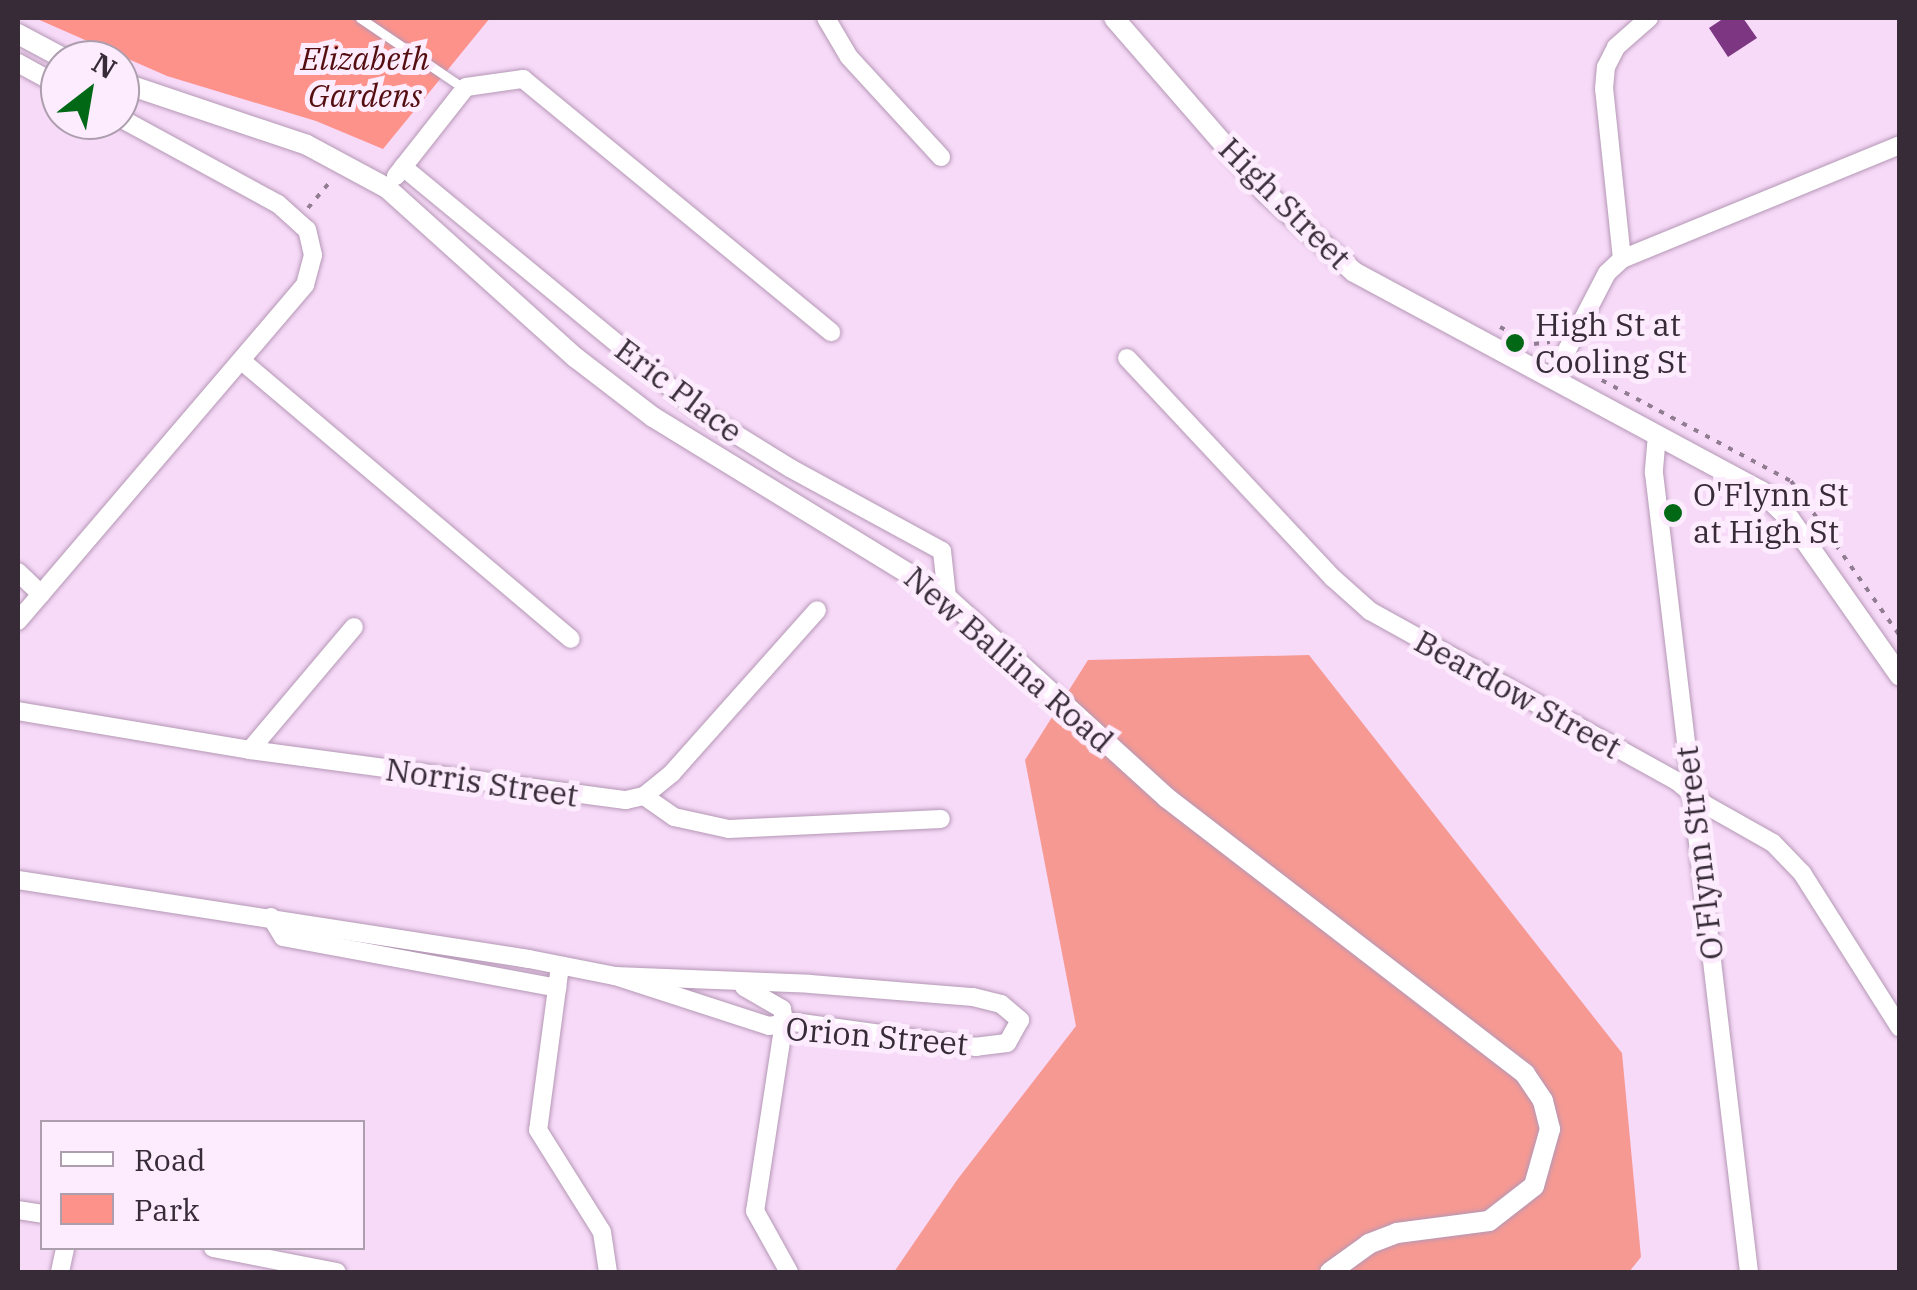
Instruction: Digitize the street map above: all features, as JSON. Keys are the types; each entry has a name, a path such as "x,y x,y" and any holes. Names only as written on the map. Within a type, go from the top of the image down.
{"street":[{"path":"826,18 849,57 941,156"},
{"name":"High Street","path":"1114,18 1266,193 1354,272 1748,483 1774,502 1806,540 1900,676"},
{"path":"1622,258 1604,89 1606,67 1616,47 1649,18"},
{"path":"18,63 40,75"},
{"path":"388,188 465,89 523,79 831,332"},
{"name":"New Ballina Road","path":"140,89 307,145 388,188 576,358 653,417 909,570 946,598 1167,798 1526,1074 1543,1101 1550,1129 1545,1160 1534,1186 1513,1206 1489,1220 1396,1233 1369,1244 1330,1272"},
{"path":"18,621 305,285 313,255 307,230 278,204 140,129"},
{"path":"1552,379 1606,273 1622,258 1900,146"},
{"name":"Eric Place","path":"403,167 704,414 790,468 942,550 946,598"},
{"name":"Beardow Street","path":"1127,358 1333,578 1370,611 1678,781 1787,856 1900,1028"},
{"path":"242,362 571,639"},
{"name":"O'Flynn Street","path":"1657,435 1654,473 1749,1272"},
{"path":"18,572 41,594"},
{"path":"816,610 672,773 644,796 674,817 729,828 941,819"},
{"path":"250,750 354,627"},
{"name":"Norris Street","path":"18,711 250,750 608,800 644,796"},
{"name":"Orion Street","path":"18,880 615,976 974,997 1001,1004 1020,1020 1007,1043 976,1046 784,1022 769,1026 615,976"},
{"path":"272,918 282,937 557,988"},
{"path":"560,966 538,1130 602,1232 608,1272"},
{"path":"734,983 770,998 782,1009 784,1022 755,1212 790,1272"},
{"path":"221,1250 293,1268 337,1272"}],"lane":[{"path":"360,18 465,89"}],"path":[{"path":"302,216 332,180"},
{"path":"1486,320 1534,344 1546,340 1558,346"}],"green space":[{"name":"Elizabeth Gardens","path":"35,18 490,18 383,149 316,121 140,64 140,40 85,40"}],"shaded area":[{"path":"1309,655 1622,1053 1641,1257 1629,1272 894,1272 957,1180 1076,1026 1025,760 1088,660"}],"building":[{"path":"1724,18 1743,18 1757,38 1728,57 1709,28"}],"place":[{"name":"High St at Cooling St","path":"1515,343"},
{"name":"O'Flynn St at High St","path":"1673,513"}]}
